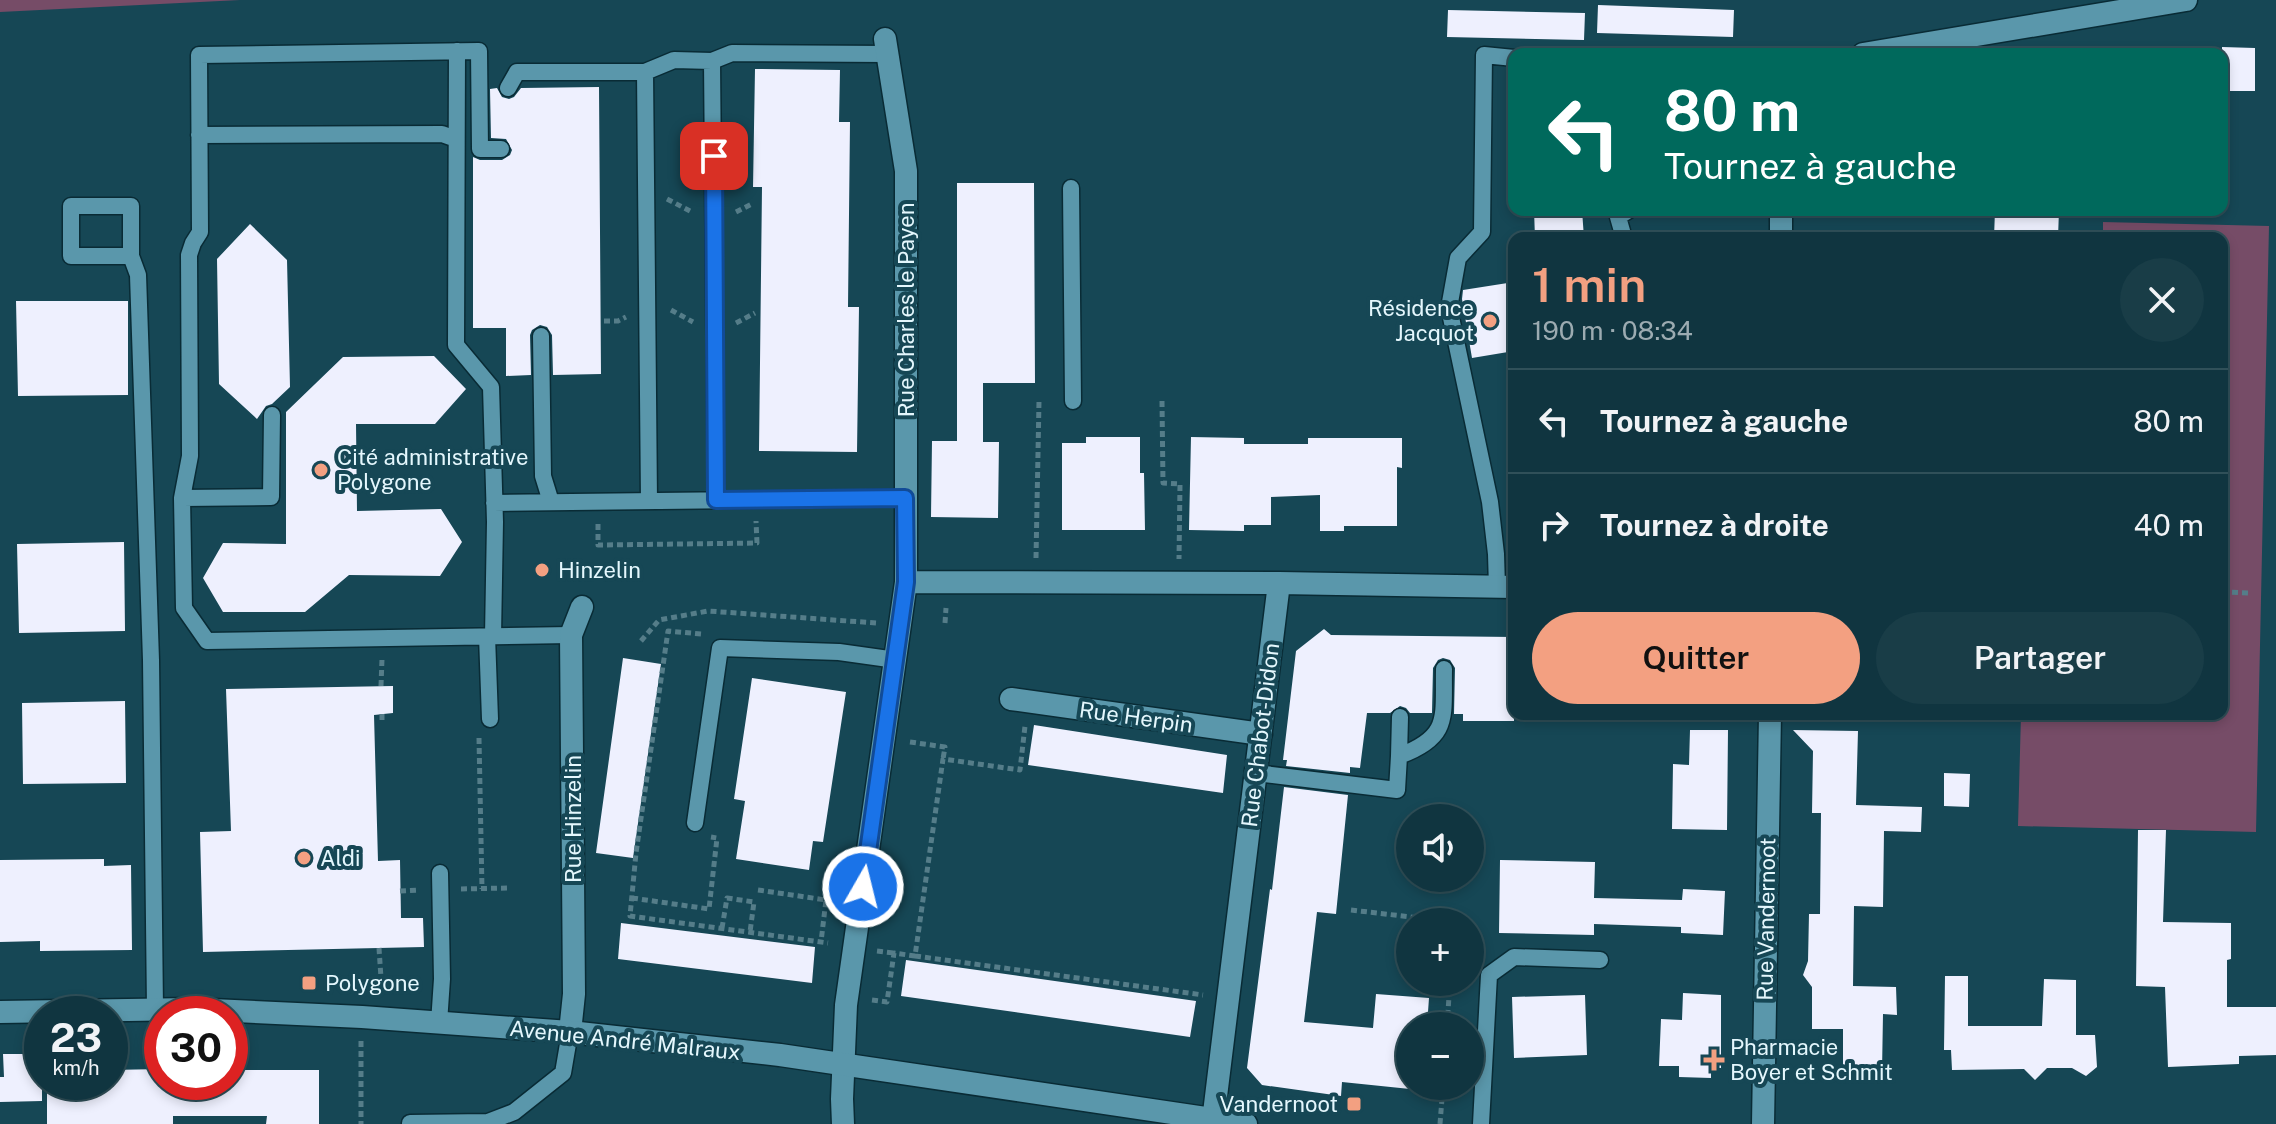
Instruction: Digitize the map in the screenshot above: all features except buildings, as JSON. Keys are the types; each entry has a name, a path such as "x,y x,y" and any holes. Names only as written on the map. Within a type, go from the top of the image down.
{"street":[{"path":"1899,48 2186,0"},
{"name":"Rue Charles le Payen","path":"843,1124 846,1005 906,582 906,171 886,47"},
{"path":"906,582 1505,587"},
{"name":"Rue Chabot-Didon","path":"1213,1121 1279,583"},
{"name":"Rue Hinzelin","path":"570,1032 574,994 571,635 582,607"},
{"name":"Rue Herpin","path":"1020,701 1261,734"},
{"name":"Rue Vandernoot","path":"1763,1124 1770,720"},
{"name":"Avenue André Malraux","path":"0,1012 144,1009"},
{"name":"Avenue André Malraux","path":"248,1013 570,1032 780,1055 1246,1124"}],"lane":[{"path":"508,88 517,72 645,72 674,60 712,61 732,53 886,47"},
{"path":"457,51 456,345 491,387 494,503 490,719"},
{"path":"501,149 480,149 479,51 199,55 200,232 189,255 190,456 182,498 184,608 207,641 571,635"},
{"path":"1505,587 1449,308 1458,258 1482,232 1484,55 1508,57"},
{"path":"712,61 716,500"},
{"path":"645,72 649,501"},
{"path":"199,135 442,134 456,139"},
{"path":"1071,188 1073,401"},
{"path":"131,256 71,256 71,206 131,206 131,256 138,275 151,644 155,996"},
{"path":"541,336 543,476 551,502"},
{"path":"182,498 271,497 272,415"},
{"path":"494,503 905,498"},
{"path":"695,823 720,648 839,652 896,660"},
{"path":"1399,756 1422,748 1440,730 1444,669"},
{"path":"1256,773 1397,790 1400,717"},
{"path":"439,1023 442,979 440,873"},
{"path":"1481,1124 1489,975 1514,957 1600,960"},
{"path":"410,1123 488,1122 514,1112 563,1073 570,1032"}],"path":[{"path":"604,321 618,321 656,302 706,329 724,329 755,313"},
{"path":"1036,583 1039,401"},
{"path":"1162,401 1163,483 1180,484 1179,583"},
{"path":"597,501 598,545 757,543 755,500"},
{"path":"2228,592 2249,593"},
{"path":"641,641 659,620 708,611 900,624"},
{"path":"943,759 1020,770 1020,701"},
{"path":"382,714 382,724"},
{"path":"479,736 482,889"},
{"path":"884,738 945,747 915,956"},
{"path":"632,898 709,909 717,838 684,833 685,824 695,823"},
{"path":"758,890 826,900 821,942"},
{"path":"722,928 727,898 754,902 750,932"},
{"path":"1351,910 1396,915"},
{"path":"361,1124 360,1062 373,1018 379,948"},
{"path":"866,999 887,1002 894,953 1228,999"},
{"path":"1440,1124 1442,1100"}],"shaded area":[{"path":"0,0 240,0 0,12"},
{"path":"2103,222 2269,226 2256,832 2018,826 2021,720 2228,720 2228,232 2103,232"}],"place":[{"name":"Résidence Jacquot","path":"1490,321"},
{"name":"Cité administrative Polygone","path":"321,470"},
{"name":"Hinzelin","path":"542,570"},
{"name":"Aldi","path":"304,858"},
{"name":"Polygone","path":"309,983"},
{"name":"Pharmacie Boyer et Schmit","path":"1714,1060"},
{"name":"Vandernoot","path":"1354,1104"}],"route":[{"path":"714,156 716,500 905,498 906,582 863,887"}]}
